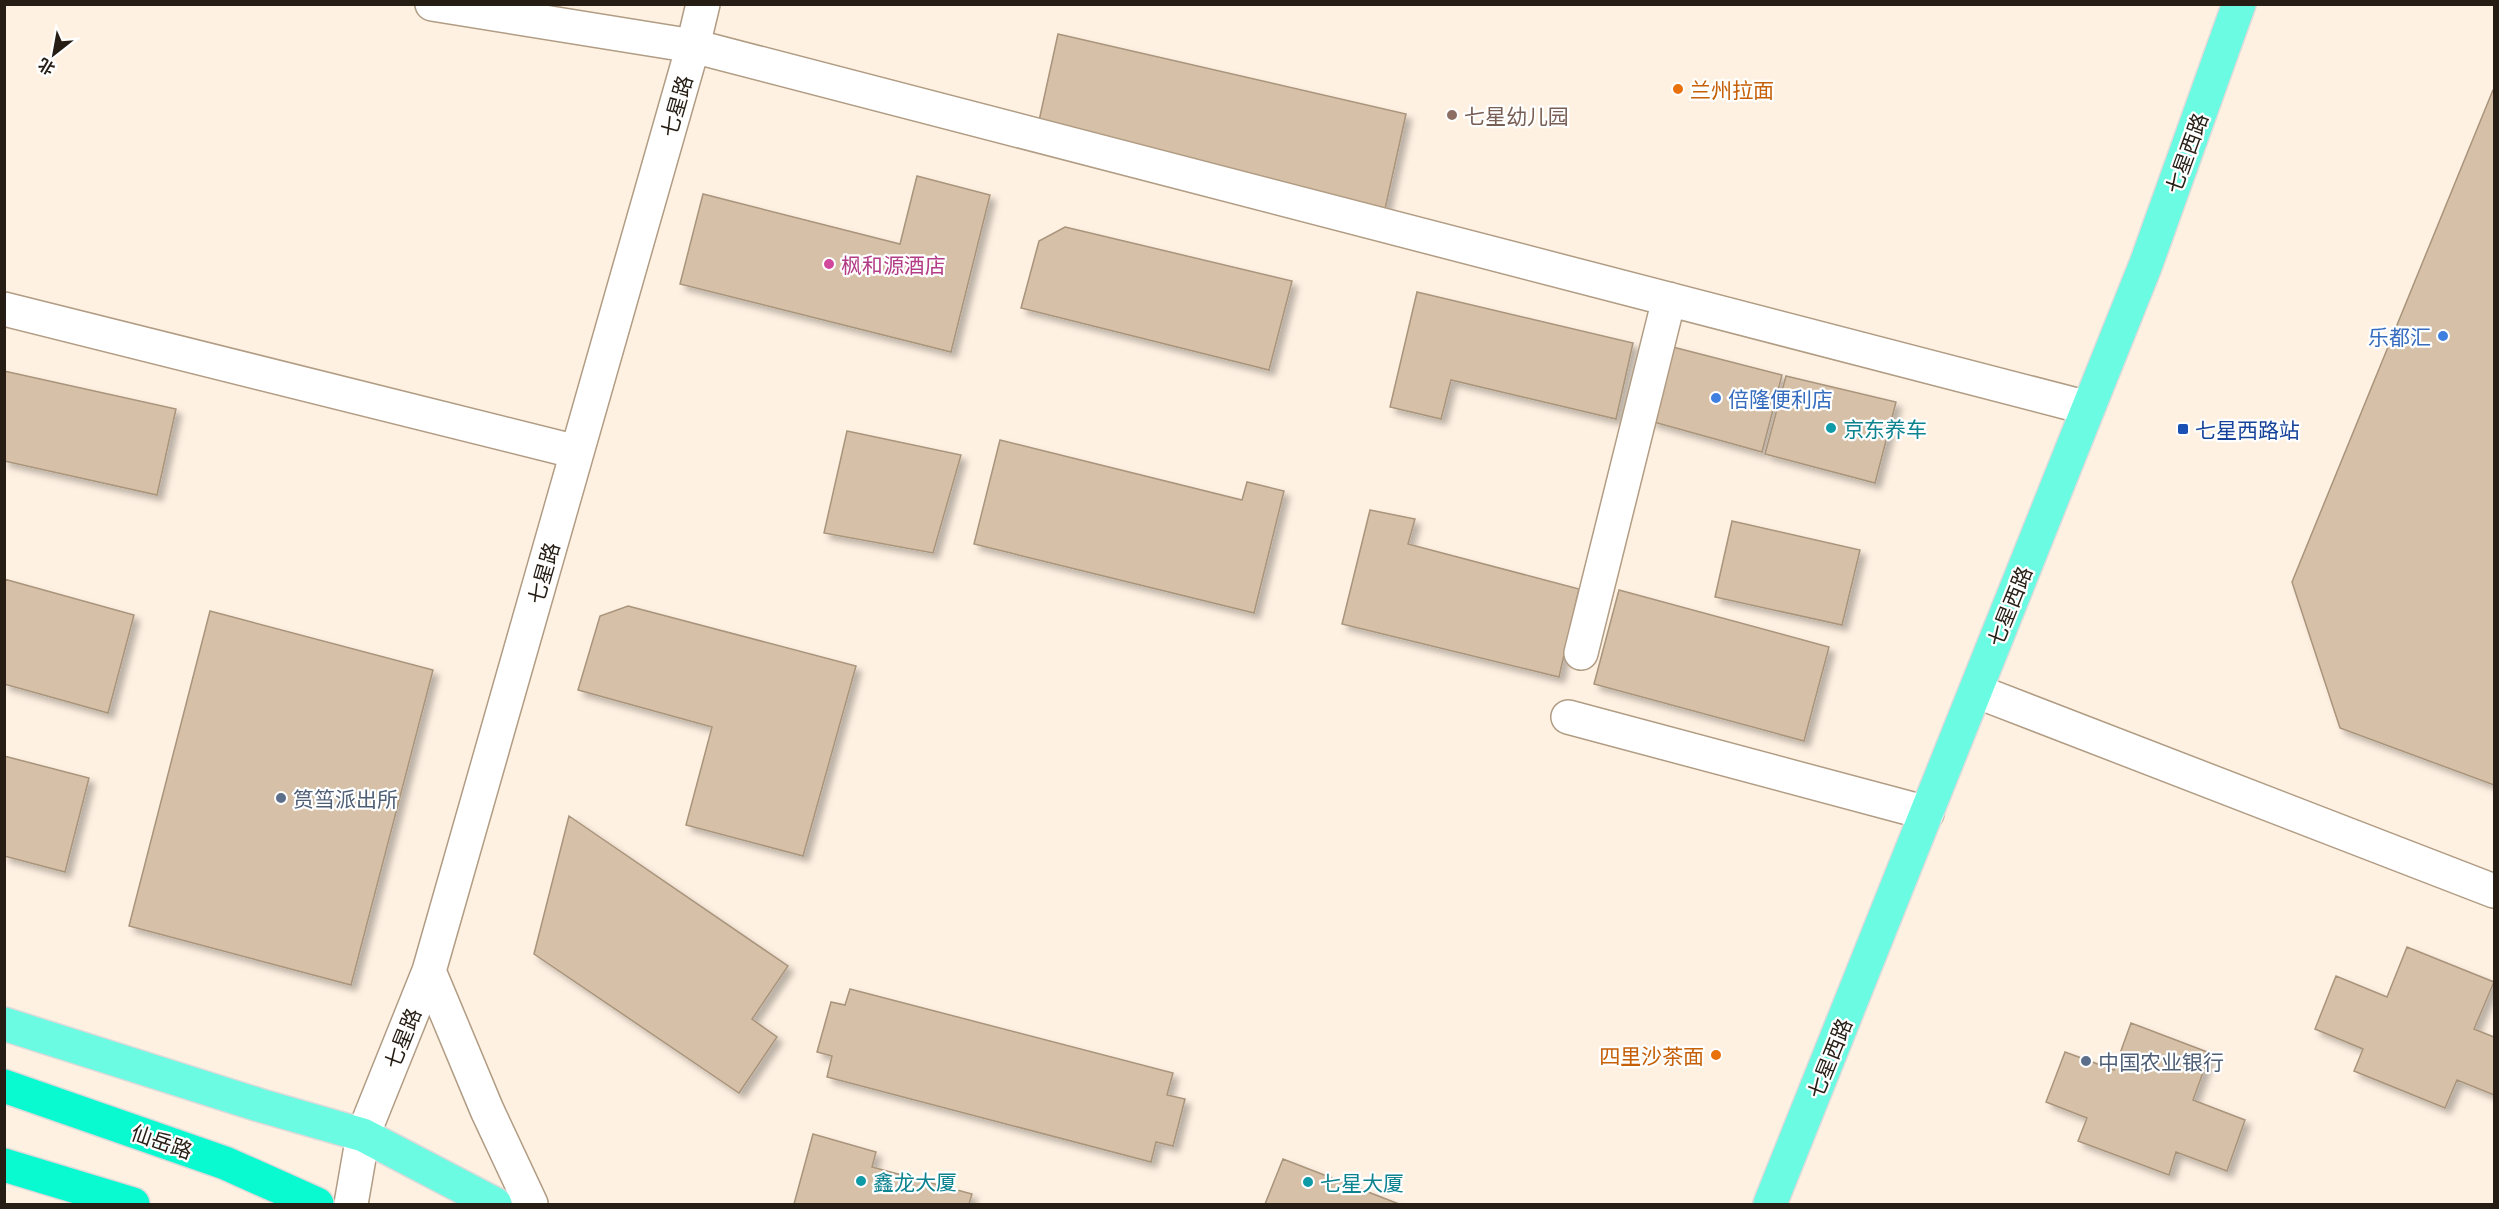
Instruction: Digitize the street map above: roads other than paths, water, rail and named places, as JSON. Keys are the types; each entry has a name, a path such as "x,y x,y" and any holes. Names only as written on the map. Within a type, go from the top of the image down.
{"highway":[{"name":"仙岳路","path":"4,1086 225,1163 317,1204"},
{"path":"4,1165 88,1204"},
{"path":"4,1165 133,1204"}],"main road":[{"name":"七星西路","path":"1770,1204 2146,264 2238,4"},
{"path":"4,1024 363,1135 495,1204"}],"street":[{"path":"432,4 693,46 2088,408"},
{"name":"七星路","path":"351,1204 363,1135 429,971 693,46 703,4"},
{"path":"1581,653 1669,299"},
{"path":"4,309 577,452"},
{"path":"1976,691 2494,891"},
{"path":"1568,717 1927,813"},
{"path":"429,971 487,1110 531,1204"}],"place":[{"name":"兰州拉面","path":"1678,89"},
{"name":"七星幼儿园","path":"1452,115"},
{"name":"枫和源酒店","path":"829,264"},
{"name":"乐都汇","path":"2443,336"},
{"name":"倍隆便利店","path":"1716,398"},
{"name":"京东养车","path":"1831,428"},
{"name":"七星西路站","path":"2183,429"},
{"name":"筼筜派出所","path":"281,798"},
{"name":"四里沙茶面","path":"1716,1055"},
{"name":"中国农业银行","path":"2086,1061"},
{"name":"鑫龙大厦","path":"861,1181"},
{"name":"七星大厦","path":"1308,1182"}]}
